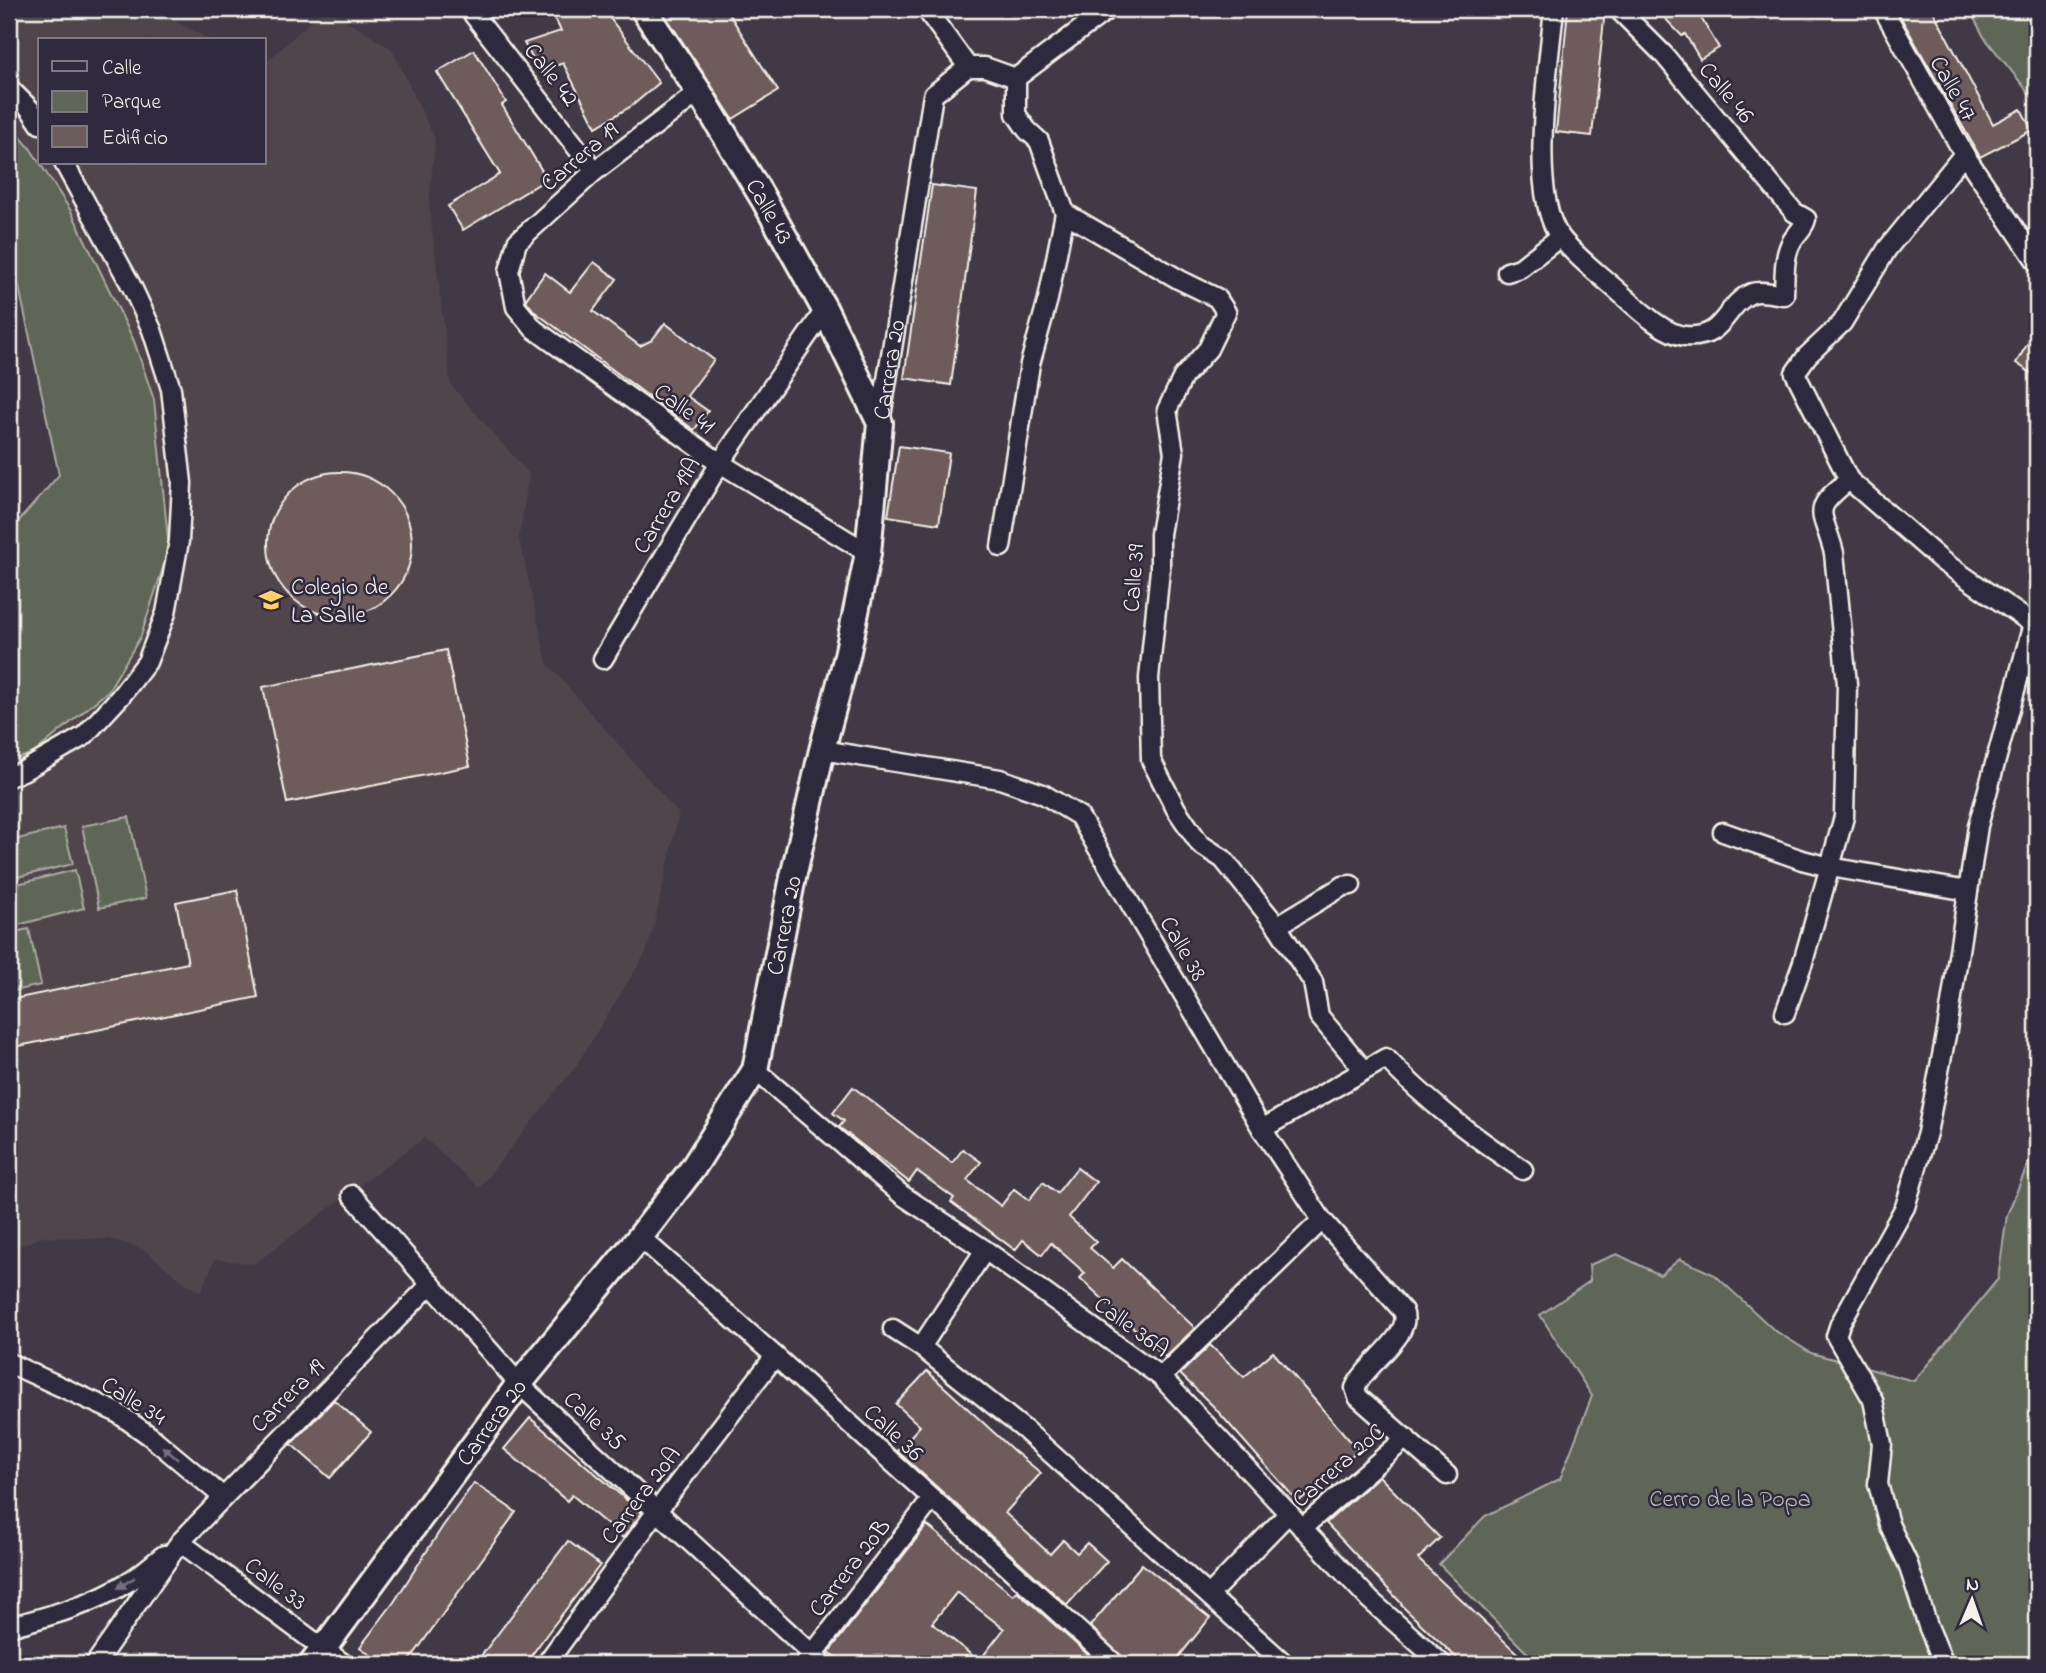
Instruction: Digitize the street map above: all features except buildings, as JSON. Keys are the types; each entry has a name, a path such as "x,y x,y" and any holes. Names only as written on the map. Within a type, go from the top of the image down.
{"street":[{"name":"Calle 42","path":"468,9 595,171"},
{"name":"Calle 43","path":"643,9 699,92 764,200 825,310 880,423"},
{"path":"926,9 968,67 985,67 1016,78"},
{"path":"1016,78 1108,9"},
{"path":"1507,272 1520,268 1560,237 1548,214 1543,187 1542,145 1554,9"},
{"name":"Calle 46","path":"1560,237 1637,308 1663,327 1684,336 1717,330 1739,301 1754,292 1784,295 1788,249 1797,232 1805,226 1806,219 1794,212 1664,55 1618,9"},
{"name":"Calle 47","path":"1883,9 1964,154 2037,262"},
{"name":"Carrera 20","path":"317,1657 519,1384 693,1168 755,1070 793,877 847,656 868,553 880,423 933,95 968,67"},
{"path":"1001,547 1030,364 1048,299 1065,214 1039,141 1016,114 1016,78"},
{"path":"9,88 38,121"},
{"name":"Carrera 19","path":"509,271 517,242 595,171 699,92"},
{"path":"1944,1664 1928,1626 1908,1564 1889,1524 1878,1484 1882,1444 1873,1400 1836,1336 1840,1324 1905,1207 1927,1133 1947,1030 1978,826 2035,620 1942,561 1849,480 1795,373 1807,356 1842,323 1887,249 1964,154"},
{"path":"9,776 23,771 84,736 120,697 147,662 166,613 179,541 182,483 171,389 152,330 132,287 65,164"},
{"name":"Calle 39","path":"1065,214 1180,280 1217,298 1226,312 1208,349 1183,377 1167,411 1174,453 1160,534 1160,570 1149,678 1151,760 1176,809 1200,844 1223,859 1277,926"},
{"name":"Calle 41","path":"509,271 516,307 534,329 720,463 868,553"},
{"name":"Carrera 19A","path":"603,659 720,463 825,310"},
{"path":"1786,1013 1844,817 1847,684 1834,553 1829,532 1820,517 1822,505 1849,480"},
{"name":"Calle 38","path":"822,750 1000,779 1043,794 1079,816 1262,1129 1322,1220 1403,1311 1407,1319 1404,1330 1360,1376 1355,1388 1358,1397 1406,1438"},
{"path":"1723,832 1830,867 1968,891"},
{"path":"1351,885 1343,886 1277,926 1314,982 1319,1016 1364,1070"},
{"path":"1262,1129 1386,1058 1412,1086 1471,1135 1523,1170"},
{"name":"Calle 36A","path":"755,1070 902,1195 1161,1377 1370,1600 1441,1664"},
{"name":"Calle 35","path":"352,1195 519,1384 657,1511 813,1661"},
{"path":"1161,1377 1322,1220"},
{"name":"Calle 36","path":"640,1237 1115,1664"},
{"path":"921,1347 985,1251"},
{"name":"Carrera 19","path":"95,1664 180,1542 431,1284"},
{"path":"893,1329 921,1347 1025,1430 1285,1664"},
{"name":"Carrera 20A","path":"546,1664 657,1511 775,1356"},
{"name":"Calle 34","path":"9,1363 116,1412 150,1436 222,1496"},
{"path":"1406,1438 1447,1475"},
{"name":"Carrera 20C","path":"1302,1528 1406,1438"},
{"name":"Carrera 20B","path":"813,1661 932,1499"},
{"name":"Carrera 20C","path":"1209,1595 1289,1513"},
{"name":"Carrera 19","path":"9,1627 54,1615 114,1591 131,1581 180,1542"},
{"name":"Calle 33","path":"180,1542 317,1657 344,1664"}],"shaded area":[{"name":"Colegio de La Salle","path":"9,9 82,9 89,12 152,9 207,38 38,38 38,164 266,164 266,62 324,9 392,49 435,139 429,204 451,385 529,474 519,538 547,663 679,814 646,953 576,1066 479,1188 424,1138 254,1264 215,1259 201,1292 186,1284 143,1249 110,1239 42,1237 9,1250 9,532 59,475 9,240"}],"green space":[{"path":"1969,9 2037,9 2037,103 1984,37"},
{"path":"9,124 30,148 71,211 134,341 154,400 169,549 141,636 108,691 34,753 9,761 9,532 59,475 9,240"},
{"path":"129,817 146,898 99,908 82,826"},
{"path":"64,828 73,864 9,879 9,841"},
{"path":"75,870 84,908 10,927 9,886"},
{"path":"29,929 41,985 9,992 9,933"},
{"name":"Cerro de la Popa","path":"2037,1142 2037,1664 1538,1664 1439,1564 1485,1516 1560,1479 1592,1396 1540,1315 1590,1281 1589,1265 1617,1254 1660,1275 1680,1259 1715,1275 1774,1330 1811,1353 1914,1381 1998,1279 2007,1215"}],"place":[{"name":"Colegio de La Salle","path":"271,600"}]}
